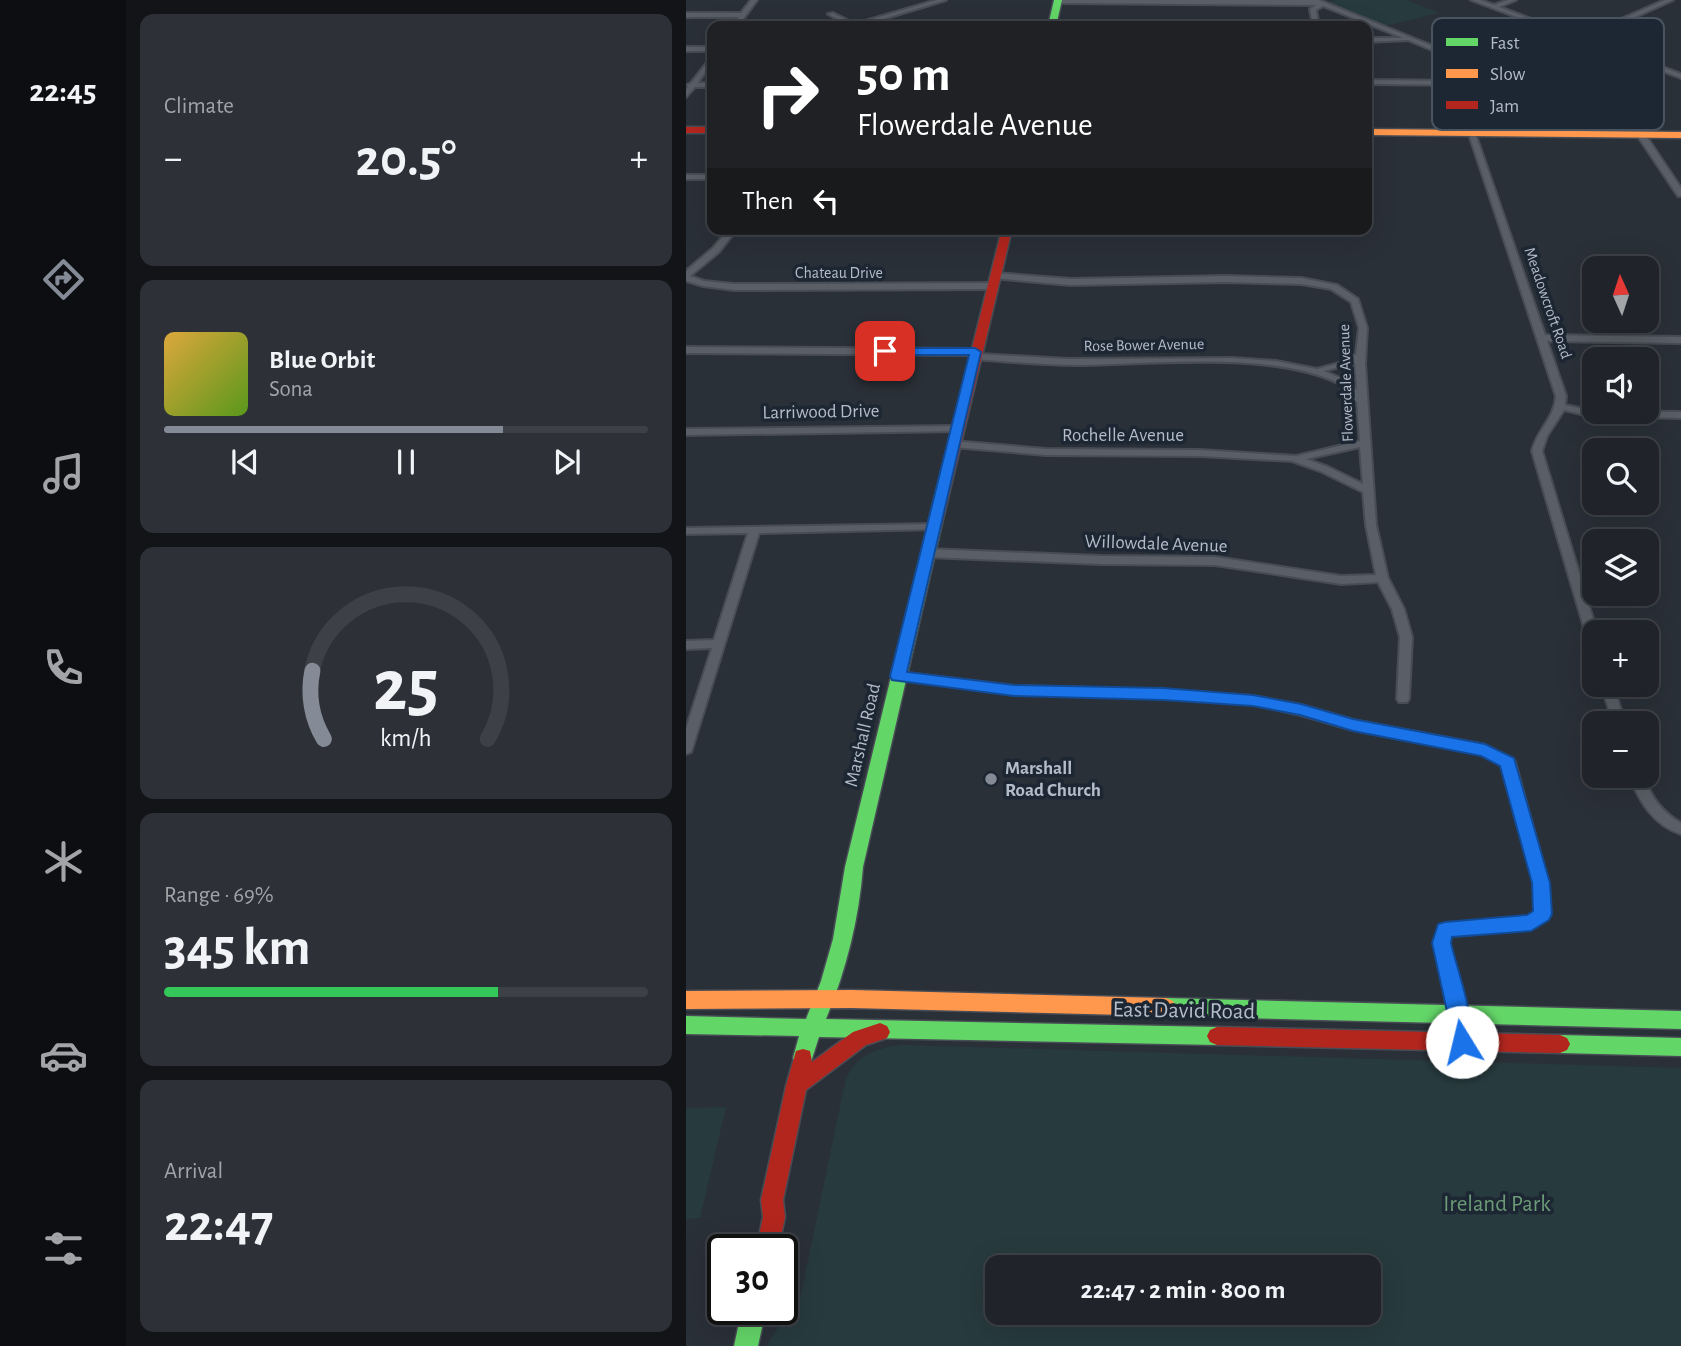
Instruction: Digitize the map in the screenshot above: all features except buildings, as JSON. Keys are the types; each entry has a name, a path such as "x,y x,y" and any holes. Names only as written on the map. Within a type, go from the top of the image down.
{"street":[{"path":"739,21 754,0"},
{"path":"871,21 943,0"},
{"path":"1053,21 1058,0 1322,4"},
{"path":"1314,0 1364,21"},
{"path":"1315,21 1313,9 1336,0"},
{"path":"1474,0 1524,18"},
{"path":"1494,7 1513,0"},
{"path":"1628,18 1670,0"},
{"path":"831,14 844,21"},
{"path":"686,15 743,15"},
{"path":"1372,24 1432,48"},
{"path":"1372,40 1412,40"},
{"path":"686,49 707,49"},
{"path":"686,95 690,85 707,64"},
{"path":"1372,82 1432,83"},
{"path":"686,125 707,125"},
{"path":"686,130 707,130"},
{"path":"1586,130 1588,134"},
{"path":"1372,132 1681,135"},
{"name":"Meadowcroft Road","path":"1471,133 1561,396 1561,407"},
{"path":"1641,135 1681,194"},
{"path":"686,177 707,177"},
{"path":"686,276 716,250 728,235"},
{"name":"Marshall Road","path":"770,1234 774,1217 772,1200 806,1042 834,970 853,885 854,867 898,676 1006,235"},
{"name":"Chateau Drive","path":"686,276 703,283 734,287 994,281"},
{"name":"Flowerdale Avenue","path":"994,281 1262,279 1327,285 1349,295 1359,307 1363,328 1362,402 1367,490 1382,578 1398,609 1406,637 1403,699"},
{"path":"1541,338 1681,340"},
{"name":"Rose Bower Avenue","path":"686,350 975,354 1078,362 1232,360 1313,369 1345,365 1354,362 1361,355"},
{"name":"Rose Bower Avenue","path":"1313,369 1348,384 1358,393 1362,402"},
{"path":"1588,620 1537,451 1542,434 1561,407 1590,413 1680,417"},
{"name":"Larriwood Drive","path":"686,432 955,436"},
{"name":"Rochelle Avenue","path":"955,436 1046,452 1200,453 1293,458 1366,443"},
{"name":"Rochelle Avenue","path":"1293,458 1324,468 1367,490"},
{"path":"686,531 934,527"},
{"path":"686,749 755,530"},
{"name":"Willowdale Avenue","path":"928,553 1203,560 1341,580 1382,578"},
{"path":"686,645 718,644"},
{"path":"898,676 1014,690 1163,694 1253,700 1418,738 1485,750 1508,762 1541,883 1542,914 1531,923 1445,930 1441,943 1462,1042"},
{"path":"1640,788 1653,810 1681,829"},
{"name":"East David Road","path":"686,1000 824,999 1681,1020"},
{"name":"East David Road","path":"686,1025 1681,1047"},
{"path":"796,1086 860,1038 895,1028"},
{"path":"746,1346 751,1325"}],"green space":[{"path":"1336,0 1407,0 1439,13 1381,27 1372,21 1322,4"},
{"name":"Ireland Park","path":"902,1045 1681,1068 1681,1346 766,1346 780,1325 798,1325 798,1298 846,1078 857,1063 876,1050"},
{"path":"726,1107 700,1218 686,1219 686,1108"}],"traffic: fast":[{"path":"1053,21 1058,0"},
{"path":"803,1058 843,939 854,867 934,528"},
{"path":"1166,1007 1681,1020"},
{"path":"686,1025 1217,1036"},
{"path":"1560,1044 1681,1047"},
{"path":"746,1346 751,1325"}],"traffic: slow":[{"path":"1372,132 1681,135"},
{"path":"686,1000 852,999 1166,1007"}],"traffic: jam":[{"path":"686,130 707,130"},
{"path":"934,528 1006,235"},
{"path":"796,1086 860,1038 880,1032"},
{"path":"1217,1036 1560,1044"},
{"path":"770,1234 774,1217 772,1200 803,1058"}],"place":[{"name":"Marshall Road Church","path":"991,779"}],"route":[{"path":"885,351 975,352 898,676 1014,690 1163,694 1253,700 1301,709 1353,725 1485,750 1508,762 1541,883 1542,914 1531,923 1445,930 1441,943 1462,1042"}]}
